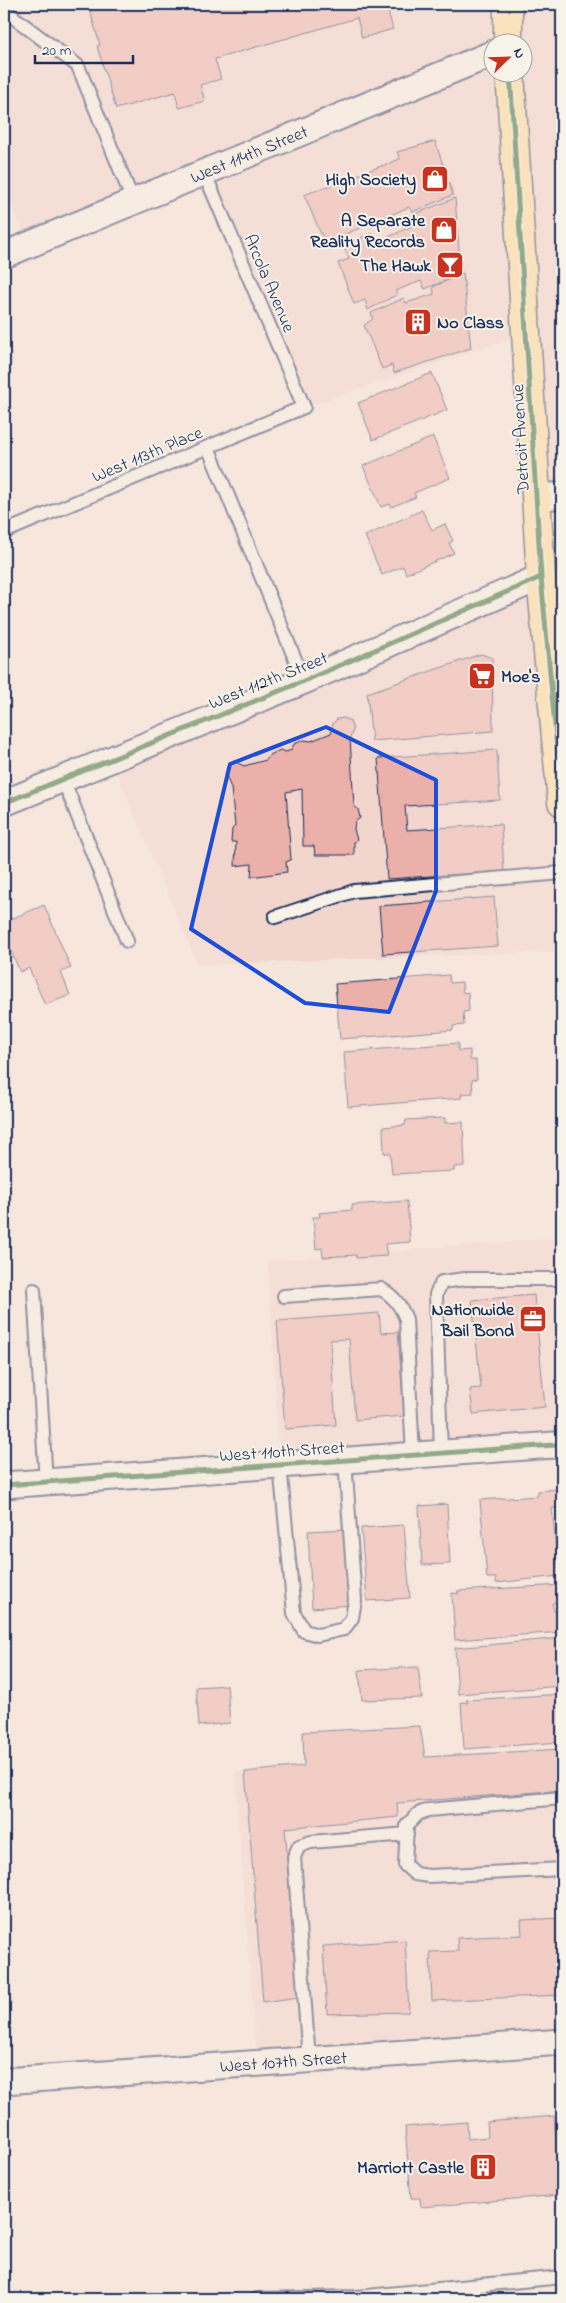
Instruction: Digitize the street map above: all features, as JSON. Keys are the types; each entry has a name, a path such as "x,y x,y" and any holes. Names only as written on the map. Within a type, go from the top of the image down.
{"main road":[{"path":"508,4 508,32"},
{"name":"Detroit Avenue","path":"511,82 550,496 540,578 562,802"}],"street":[{"name":"West 114th Street","path":"4,255 484,57"},
{"name":"West 112th Street","path":"4,802 304,681 540,578"},
{"name":"West 110th Street","path":"4,1485 554,1445 562,1447"},
{"name":"West 107th Street","path":"4,2081 562,2042"}],"lane":[{"path":"4,10 78,66 133,201"},
{"name":"Arcola Avenue","path":"204,172 304,407"},
{"name":"West 113th Place","path":"4,532 304,407"},
{"path":"208,448 304,681"},
{"path":"63,779 127,941"},
{"path":"276,917 354,891 562,873"},
{"path":"442,1453 436,1294 442,1282 465,1279 562,1279"},
{"path":"284,1296 381,1289 400,1304 406,1320 413,1456"},
{"path":"34,1290 46,1482"},
{"path":"280,1465 294,1613 304,1630 318,1634 344,1629 352,1618 354,1600 345,1460"},
{"path":"562,1798 428,1810 418,1814 407,1825 405,1865 415,1874 428,1876 562,1869"},
{"path":"308,2060 294,1857 299,1846 311,1842 406,1834"},
{"path":"257,2299 356,2297 562,2277"}],"highlighted area":[{"path":"326,727 436,780 436,891 389,1012 305,1003 191,929 230,764"}],"shaded area":[{"path":"4,4 562,4 562,495 537,498 527,333 304,407 204,172 29,244 4,187"},
{"path":"541,577 562,802 562,951 198,965 111,759"},
{"path":"562,1238 562,1455 280,1465 268,1261"},
{"path":"562,1749 562,2042 257,2063 235,1772"}],"building":[{"path":"88,4 386,4 393,29 362,38 357,18 215,59 221,79 200,85 205,101 179,108 175,92 116,109 97,46 100,45"},
{"path":"435,141 453,195 412,212 409,207 325,243 304,195 400,159 397,152"},
{"path":"455,198 461,274 425,289 421,281 395,291 398,294 368,310 365,300 354,304 338,263 349,259 343,246 372,233 378,242 414,225 412,215"},
{"name":"No Class","path":"463,273 471,348 394,373 392,365 382,369 364,325 373,319 371,313 404,298 406,303 434,294 433,287"},
{"path":"432,373 447,410 373,440 358,403"},
{"path":"433,437 450,478 414,493 416,497 391,507 390,504 381,507 363,466"},
{"path":"422,510 432,530 445,524 453,541 449,543 454,553 406,574 403,566 382,575 365,536"},
{"path":"481,654 492,658 493,731 372,741 367,693"},
{"path":"344,718 350,721 353,730 350,738 354,806 358,809 360,818 355,822 354,829 357,840 354,842 354,855 315,855 314,846 303,846 302,789 286,792 291,860 286,862 287,872 251,877 252,864 235,866 236,842 231,842 232,829 235,826 231,788 225,773 230,764 236,762 244,766 266,760 270,755 280,750 286,752 291,750 294,744 304,740 311,741 331,733 333,723 337,719"},
{"path":"497,750 500,800 405,806 407,830 501,824 504,871 387,879 378,758"},
{"path":"494,897 498,946 383,954 379,906"},
{"path":"44,905 71,968 61,972 70,995 45,1005 29,968 20,972 4,935 4,922"},
{"path":"449,975 450,983 462,982 463,993 468,992 469,1011 463,1012 464,1025 453,1026 453,1030 340,1039 335,984"},
{"path":"458,1043 458,1051 470,1050 470,1060 476,1060 477,1079 472,1080 473,1093 461,1094 462,1098 348,1107 344,1052"},
{"path":"445,1118 445,1123 463,1122 465,1166 454,1167 454,1171 392,1174 390,1153 384,1153 383,1127 405,1125 406,1120"},
{"path":"407,1201 410,1242 385,1244 387,1256 356,1258 356,1255 323,1257 322,1248 316,1249 313,1217 320,1217 319,1213 352,1210 352,1205"},
{"path":"534,1295 545,1407 473,1414 470,1389 481,1388 472,1300"},
{"path":"379,1313 381,1333 398,1332 404,1416 355,1420 349,1339 330,1340 336,1425 285,1429 277,1321"},
{"path":"558,1489 559,1508 552,1508 559,1576 496,1583 496,1578 487,1578 480,1500 538,1496 538,1491"},
{"path":"447,1504 450,1564 422,1565 419,1506"},
{"path":"404,1525 410,1598 367,1601 361,1528"},
{"path":"347,1529 351,1605 312,1608 308,1531"},
{"path":"562,1585 562,1602 552,1603 554,1611 562,1611 562,1632 455,1640 452,1593 459,1594 457,1591"},
{"path":"562,1638 562,1656 556,1657 556,1666 562,1665 562,1686 458,1694 455,1648"},
{"path":"418,1667 422,1698 362,1700 359,1670"},
{"path":"227,1685 230,1723 199,1726 196,1687"},
{"path":"562,1694 562,1742 464,1749 461,1702 468,1703 466,1700"},
{"path":"420,1726 425,1757 562,1749 562,1790 397,1803 398,1817 285,1828 299,1997 263,2002 245,1772 304,1766 303,1732"},
{"path":"562,1918 562,1995 432,2001 430,1952 458,1951 457,1938 522,1935 521,1920"},
{"path":"405,1940 409,2012 327,2014 323,1946"},
{"name":"Marriott Castle","path":"554,2116 560,2195 421,2207 420,2198 411,2198 405,2127 467,2122 468,2139 488,2137 487,2122"}],"cycle path":[{"path":"511,82 541,577 562,802"},
{"path":"4,803 304,681 541,577"},
{"path":"4,1485 554,1445 562,1447"}],"place":[{"name":"High Society","path":"435,179"},
{"name":"A Separate Reality Records","path":"444,230"},
{"name":"The Hawk","path":"450,265"},
{"name":"No Class","path":"418,322"},
{"name":"Moe's","path":"482,676"},
{"name":"Nationwide Bail Bond","path":"533,1319"},
{"name":"Marriott Castle","path":"483,2167"}]}
